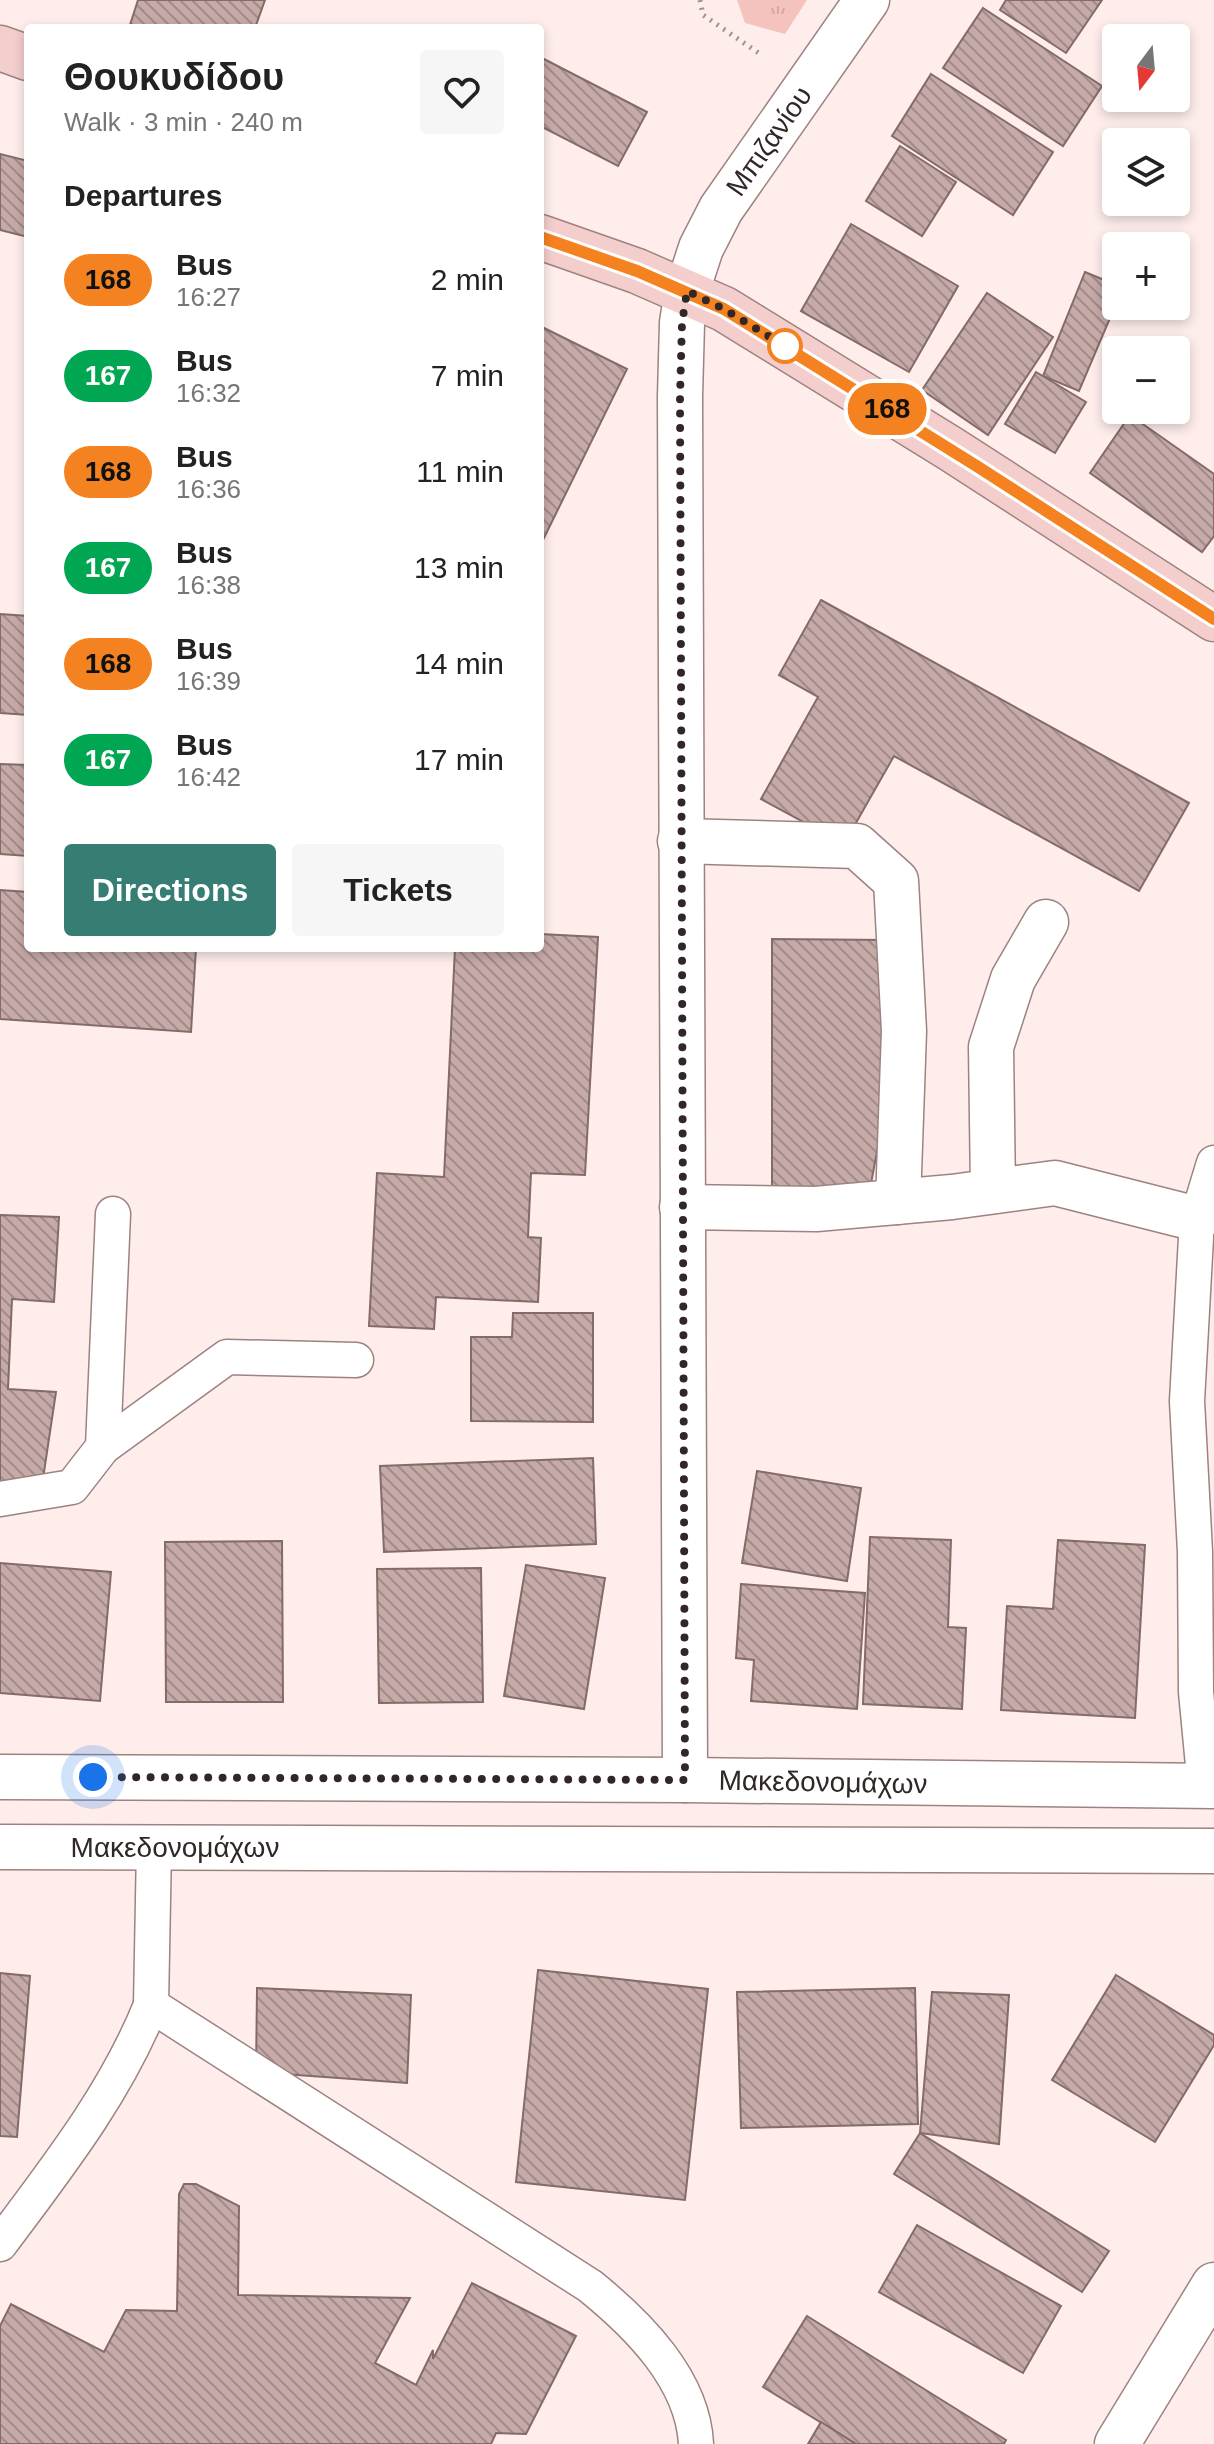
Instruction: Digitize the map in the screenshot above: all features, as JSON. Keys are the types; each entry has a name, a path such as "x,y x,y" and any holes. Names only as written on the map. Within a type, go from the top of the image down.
{"main road":[{"path":"0,48 24,57"},
{"path":"544,238 687,291 724,309 1214,619"}],"street":[{"name":"Μπιζανίου","path":"685,1780 680,841 682,323 687,291 701,248 721,209 867,0"},
{"path":"680,841 857,846 896,881 904,1031 898,1202"},
{"path":"993,1191 991,1047 1013,979 1046,922"},
{"path":"682,1207 816,1209 1055,1183 1197,1219"},
{"name":"Μακεδονομάχων","path":"0,1777 1209,1786"},
{"name":"Μακεδονομάχων","path":"0,1847 1214,1851"},
{"path":"1117,2444 1214,2285"}],"lane":[{"path":"1209,1786 1196,1692 1195,1552 1187,1401 1197,1219 1214,1163"},
{"path":"103,1447 113,1214"},
{"path":"0,1499 72,1487 103,1447 227,1357 356,1360"},
{"path":"0,2244 103,2100 123,2066 151,2005 154,1847"},
{"path":"151,2005 590,2286 623,2314 664,2362 689,2410 696,2444"}],"path":[{"path":"700,0 703,15 807,86"}],"green space":[{"path":"737,0 807,0 785,34 745,23"}],"building":[{"path":"138,0 265,0 256,24 130,24"},
{"path":"1006,0 1102,0 1066,53 1000,10"},
{"path":"983,8 1102,86 1063,146 943,68"},
{"path":"544,59 647,112 618,166 544,128"},
{"path":"931,74 1053,152 1013,215 892,136"},
{"path":"900,146 956,182 922,236 866,201"},
{"path":"0,154 24,160 24,236 0,230"},
{"path":"851,224 958,286 909,372 801,311"},
{"path":"1085,272 1102,279 1102,320 1109,320 1079,391 1043,376"},
{"path":"987,293 1053,337 988,435 922,390"},
{"path":"544,328 627,369 544,538"},
{"path":"1036,372 1086,402 1055,453 1005,424"},
{"path":"1124,424 1143,424 1214,474 1214,536 1202,552 1090,473"},
{"path":"821,600 1189,803 1139,891 894,756 844,844 761,799 818,697 779,675"},
{"path":"0,614 24,616 24,715 0,713"},
{"path":"0,764 24,765 24,856 0,854"},
{"path":"0,890 24,892 24,952 196,952 191,1032 0,1019"},
{"path":"544,934 598,937 585,1175 531,1173 528,1237 541,1238 538,1302 436,1297 434,1329 369,1326 377,1173 444,1177 455,952 544,952"},
{"path":"772,939 887,940 890,1082 867,1205 772,1209"},
{"path":"0,1215 59,1217 54,1302 12,1299 8,1389 56,1392 41,1492 0,1495"},
{"path":"513,1313 593,1313 593,1422 471,1421 471,1337 512,1337"},
{"path":"593,1458 596,1544 384,1552 380,1466"},
{"path":"757,1471 861,1488 847,1581 742,1563"},
{"path":"870,1537 951,1540 948,1627 966,1628 962,1709 863,1704"},
{"path":"1058,1540 1145,1545 1135,1718 1001,1710 1007,1606 1053,1609"},
{"path":"282,1541 283,1702 166,1702 165,1542"},
{"path":"0,1563 111,1572 100,1701 0,1693"},
{"path":"526,1565 605,1578 584,1709 504,1696"},
{"path":"481,1568 483,1702 379,1703 377,1569"},
{"path":"741,1584 865,1593 857,1709 751,1701 754,1660 736,1658"},
{"path":"538,1970 708,1989 685,2200 516,2182"},
{"path":"0,1973 30,1976 17,2137 0,2136"},
{"path":"1116,1975 1214,2035 1214,2045 1155,2142 1052,2080"},
{"path":"257,1988 411,1995 407,2083 256,2072"},
{"path":"915,1988 918,2124 741,2128 737,1992"},
{"path":"932,1992 1009,1995 999,2144 920,2133"},
{"path":"920,2133 1109,2251 1082,2292 894,2174"},
{"path":"184,2184 196,2184 239,2206 238,2295 410,2298 375,2363 416,2385 472,2283 576,2336 526,2434 496,2433 491,2444 0,2444 0,2326 11,2304 104,2352 126,2310 177,2311 179,2194"},
{"path":"917,2225 1061,2306 1023,2373 879,2292"},
{"path":"807,2316 1006,2440 1004,2444 856,2444 763,2387"},
{"path":"821,2422 856,2444 808,2444"}],"bus line":[{"name":"168","path":"544,238 637,271 724,309 838,378 1214,619"}],"route":[{"path":"93,1777 685,1780 680,396 682,323 687,291 724,309 785,346"}]}
